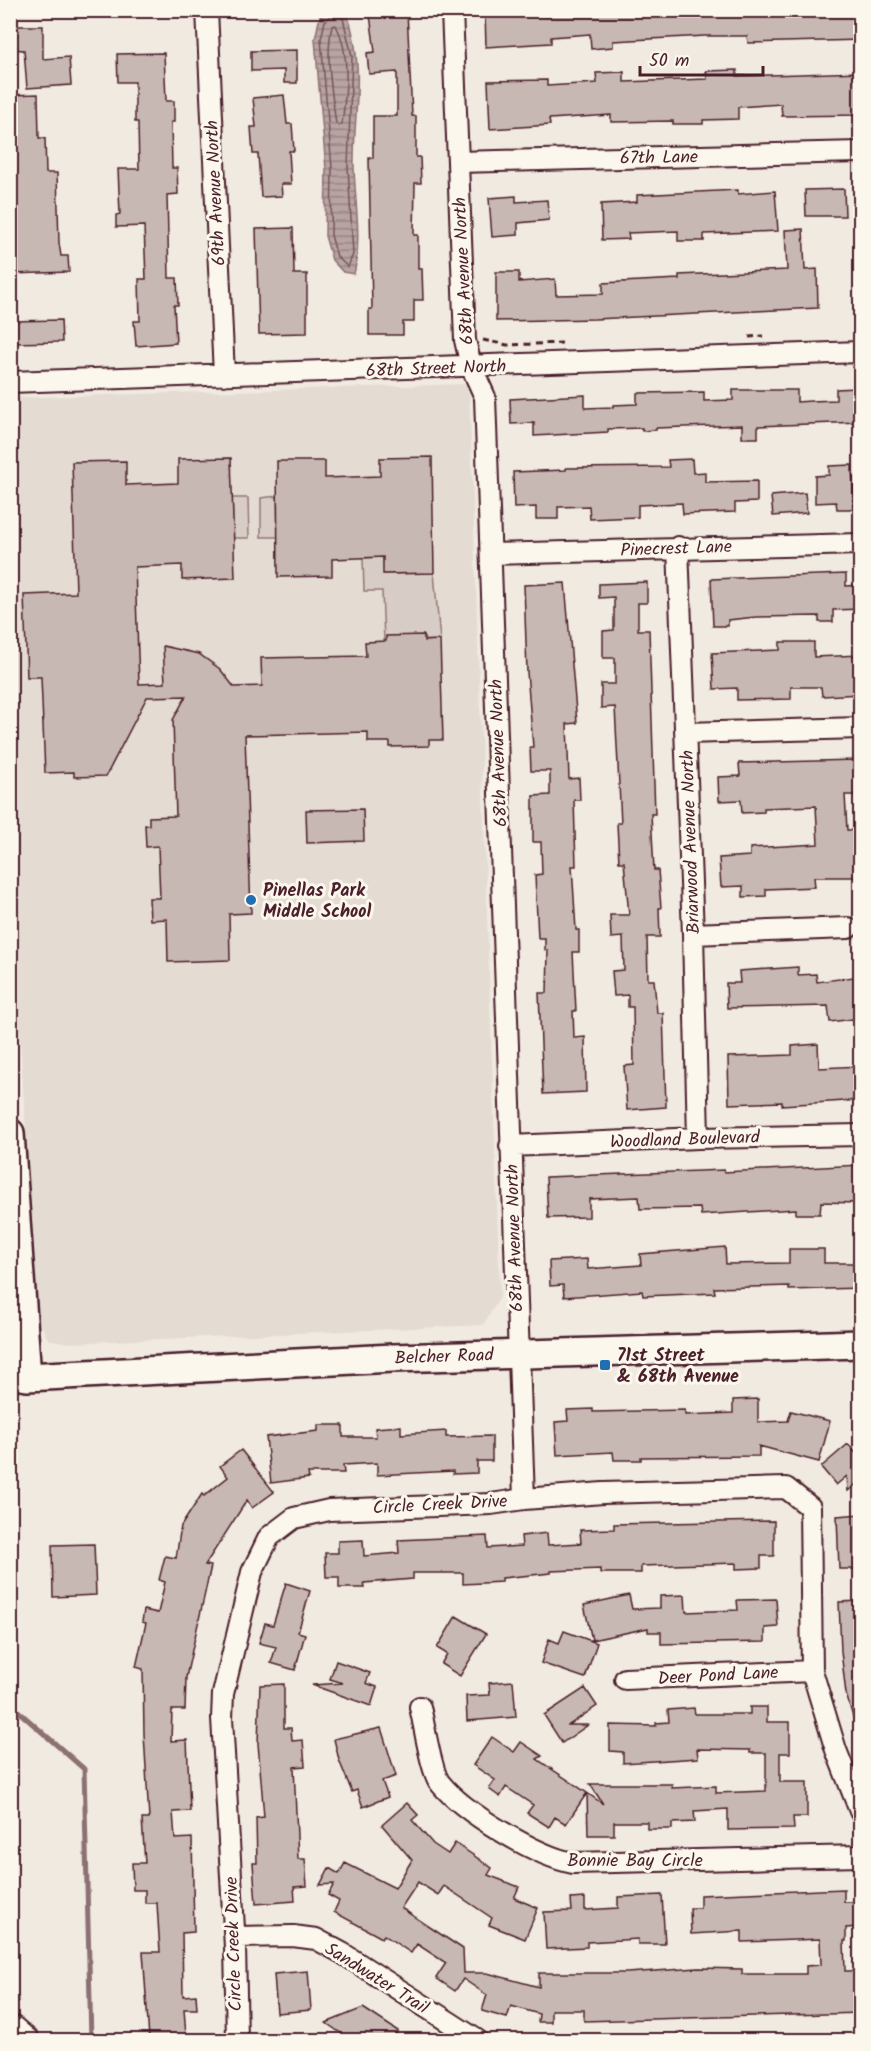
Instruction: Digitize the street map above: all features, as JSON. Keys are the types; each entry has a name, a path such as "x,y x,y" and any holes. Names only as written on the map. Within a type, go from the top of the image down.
{"main road":[{"path":"10,1133 16,1378"},
{"name":"Belcher Road","path":"16,1378 393,1358 861,1344"}],"street":[{"name":"69th Avenue North","path":"207,10 224,375"},
{"name":"68th Avenue North","path":"452,10 465,340 471,366 485,397 524,1498"},
{"name":"67th Lane","path":"458,162 861,152"},
{"name":"68th Street North","path":"10,382 861,352"},
{"name":"Pinecrest Lane","path":"491,554 678,547 861,544"},
{"name":"Briarwood Avenue North","path":"678,547 693,934 698,1138"},
{"path":"686,733 861,728"},
{"path":"693,934 848,928"},
{"name":"Woodland Boulevard","path":"510,1146 698,1138 861,1136"},
{"name":"Circle Creek Drive","path":"237,2040 235,1937 222,1718 223,1694 252,1572 269,1537 294,1518 310,1513 491,1504 524,1498 603,1493 786,1488 810,1507 812,1671 836,1750 861,1811"},
{"name":"Deer Pond Lane","path":"625,1679 812,1671"},
{"name":"Bonnie Bay Circle","path":"420,1707 439,1782 459,1800 509,1836 561,1861 573,1863 861,1856"},
{"name":"Sandwater Trail","path":"235,1937 293,1936 316,1939 342,1953 477,2040"}],"shaded area":[{"name":"Pinellas Park Middle School","path":"469,384 500,1297 483,1325 69,1343 48,1339 39,1320 19,1026 10,773 10,398"},
{"path":"277,496 278,537 261,537 261,498"},
{"path":"232,498 248,498 249,538 233,538"},
{"path":"383,557 384,574 434,573 440,640 384,641 382,591 364,591 363,558"}],"water":[{"path":"331,11 347,13 356,53 354,168 358,248 354,274 343,272 332,260 325,236 326,169 315,39 320,16"}],"building":[{"path":"513,10 861,10 861,40 748,43 747,36 705,36 613,41 613,47 591,49 590,34 551,37 551,43 486,47 485,12"},
{"path":"407,11 412,116 416,116 416,157 420,157 421,183 415,183 414,235 418,235 418,269 422,269 423,300 414,300 414,322 403,322 403,335 369,335 369,309 372,309 369,158 373,158 373,116 397,116 397,72 369,74 367,53 375,52 370,15"},
{"path":"10,26 43,26 43,59 69,57 71,85 27,88 24,50 10,49"},
{"path":"297,50 297,83 284,83 284,70 251,71 251,51"},
{"path":"164,53 166,101 174,101 174,122 171,122 172,168 177,168 178,194 167,195 169,278 177,278 178,305 174,305 176,343 136,346 134,321 140,321 139,279 146,279 144,226 116,227 116,215 120,214 118,169 139,169 138,122 135,122 135,82 118,82 117,54"},
{"path":"737,70 737,76 861,72 861,115 782,116 781,104 738,107 738,119 703,120 703,124 673,124 673,121 611,122 611,115 549,119 550,125 490,129 488,81 547,80 547,86 597,83 596,73 624,72 624,82 707,79 706,71"},
{"path":"38,94 39,138 45,138 46,173 57,173 59,243 61,256 68,256 69,272 11,274 10,95"},
{"path":"284,95 287,124 292,124 294,151 289,151 291,184 281,184 282,196 261,197 258,154 253,154 251,127 256,127 253,98"},
{"path":"844,189 845,216 806,216 805,190"},
{"path":"738,190 738,194 775,191 778,231 704,234 704,241 678,241 678,231 628,233 629,239 602,240 601,204 637,202 637,195"},
{"path":"516,196 516,202 547,200 549,220 518,223 518,235 492,237 489,198"},
{"path":"293,228 294,274 307,274 307,333 259,334 256,229"},
{"path":"803,229 805,270 817,269 818,308 595,319 496,321 496,272 519,272 519,282 555,279 556,295 603,294 603,283 679,279 679,275 787,270 785,230"},
{"path":"61,320 62,342 10,343 10,321"},
{"path":"857,388 859,422 758,426 758,438 742,438 742,425 656,428 656,430 642,431 642,428 608,429 608,432 534,436 534,423 511,424 510,399 585,395 585,408 637,404 637,393 704,392 704,401 733,400 733,390 797,390 797,402 836,400 836,389"},
{"path":"432,457 434,573 383,574 383,557 332,559 332,576 278,577 277,461 325,461 325,478 380,476 380,458"},
{"path":"231,458 235,578 182,580 182,565 135,567 139,684 165,683 163,646 199,654 220,669 234,687 262,686 261,658 366,656 365,642 386,641 386,636 424,635 424,641 440,640 443,740 429,740 429,746 390,747 390,742 368,742 368,732 245,735 251,913 229,914 230,960 168,962 167,919 150,920 149,898 160,898 158,846 146,847 145,825 149,825 149,817 176,816 173,720 186,696 147,697 106,776 74,777 74,772 45,773 41,677 27,677 24,595 76,593 72,462 126,461 126,485 178,483 178,459"},
{"path":"692,459 693,473 705,472 705,482 757,481 757,502 735,503 735,512 683,514 682,503 638,505 638,517 590,519 589,506 558,507 558,519 536,519 536,507 514,508 513,472 566,470 566,468 669,467 668,460"},
{"path":"852,465 854,509 837,509 836,502 815,503 815,476 829,475 829,466"},
{"path":"805,493 807,513 773,516 771,496"},
{"path":"846,574 846,586 861,585 861,609 833,610 833,622 819,622 819,616 756,617 728,620 728,626 713,626 711,579"},
{"path":"647,582 647,603 638,603 638,630 649,630 655,814 651,814 654,870 658,870 661,908 659,908 660,937 647,937 648,980 654,980 657,1013 663,1013 666,1107 627,1110 624,1066 634,1065 633,1007 628,1007 628,995 614,996 612,971 624,970 623,937 611,938 610,915 629,915 624,862 619,862 617,823 621,823 615,707 601,708 601,684 615,684 615,658 603,658 603,631 614,630 614,597 599,598 599,584"},
{"path":"565,583 577,723 567,724 569,779 579,778 580,800 574,800 576,866 572,866 576,930 579,930 579,952 573,952 576,1011 573,1011 574,1038 585,1037 586,1092 543,1094 539,993 547,993 548,950 545,950 545,938 538,938 535,875 542,874 541,842 533,842 533,796 550,795 550,771 531,771 530,747 533,747 527,672 524,585"},
{"path":"780,642 814,642 814,657 861,655 861,694 822,696 821,687 791,687 791,699 737,700 737,688 714,689 712,653 780,650"},
{"path":"856,760 857,795 845,795 847,830 853,830 853,842 861,842 861,877 814,877 815,887 766,889 766,896 743,897 743,886 721,887 719,858 750,856 750,848 818,844 816,806 764,808 764,812 742,813 741,800 719,801 718,777 740,776 739,763"},
{"path":"363,809 364,841 307,843 306,810"},
{"path":"798,967 798,975 816,974 817,982 861,976 861,1018 830,1022 828,1006 727,1008 726,983 740,983 739,971"},
{"path":"818,1044 819,1068 861,1066 861,1100 782,1105 782,1102 729,1104 728,1057 792,1055 792,1046"},
{"path":"861,1165 861,1200 858,1203 821,1202 820,1214 796,1214 796,1209 701,1215 700,1208 640,1209 639,1197 589,1199 589,1217 548,1218 546,1177"},
{"path":"725,1247 726,1264 789,1263 789,1249 824,1249 824,1263 861,1263 861,1288 789,1290 789,1286 714,1288 715,1293 643,1296 642,1291 564,1297 563,1285 550,1286 549,1261 587,1259 588,1269 641,1265 640,1254"},
{"path":"758,1399 758,1422 788,1421 791,1411 830,1421 819,1462 759,1446 759,1456 641,1457 641,1460 614,1460 613,1452 557,1455 555,1422 568,1421 567,1410 593,1409 593,1412 685,1410 685,1415 733,1413 733,1400"},
{"path":"318,1425 343,1425 343,1437 376,1437 375,1428 401,1426 401,1434 446,1431 446,1437 492,1436 492,1461 477,1461 477,1473 453,1474 453,1471 377,1475 377,1463 343,1465 344,1473 308,1473 309,1478 271,1483 266,1437 318,1431"},
{"path":"848,1444 861,1459 861,1480 848,1491 847,1476 836,1485 821,1467"},
{"path":"241,1450 274,1492 252,1508 247,1500 205,1565 211,1566 186,1677 185,1710 172,1710 171,1741 187,1740 190,1811 173,1812 175,1839 192,1838 194,1932 182,1933 183,1996 196,1995 197,2009 184,2009 186,2036 149,2038 143,1952 160,1952 157,1903 145,1903 145,1890 133,1890 132,1863 145,1863 142,1819 149,1819 143,1669 136,1667 146,1623 142,1622 144,1610 158,1613 165,1582 159,1580 165,1556 176,1558 181,1526 202,1494 204,1496 228,1477 220,1466"},
{"path":"861,1514 861,1569 839,1569 837,1516"},
{"path":"774,1521 774,1556 761,1556 761,1568 736,1569 736,1563 641,1566 641,1573 600,1573 600,1569 551,1571 551,1573 502,1578 502,1582 463,1584 463,1573 413,1573 413,1579 364,1583 365,1588 339,1588 339,1577 326,1577 325,1553 338,1553 338,1541 363,1540 364,1556 399,1553 398,1540 487,1536 488,1548 522,1546 521,1536 547,1533 548,1545 581,1543 580,1530 614,1529 614,1524"},
{"path":"94,1544 96,1595 53,1597 52,1545"},
{"path":"286,1583 310,1591 298,1632 305,1634 295,1670 271,1663 276,1647 259,1643 265,1623 273,1625"},
{"path":"629,1595 632,1609 660,1608 660,1596 685,1595 686,1612 738,1610 737,1600 776,1599 778,1627 765,1628 765,1642 661,1644 661,1632 648,1632 648,1628 592,1640 584,1605"},
{"path":"861,1601 861,1730 857,1730 846,1694 839,1602"},
{"path":"456,1616 486,1634 460,1676 441,1664 447,1654 437,1648"},
{"path":"564,1631 597,1643 585,1678 541,1663 549,1639 559,1643"},
{"path":"336,1661 370,1673 366,1683 377,1687 371,1706 312,1685 343,1683 330,1679"},
{"path":"513,1681 516,1717 467,1721 466,1696 490,1695 489,1683"},
{"path":"284,1684 284,1728 291,1728 292,1741 303,1740 305,1766 294,1767 298,1859 305,1859 307,1886 294,1887 295,1901 256,1904 253,1863 257,1863 256,1818 264,1817 258,1743 260,1685"},
{"path":"585,1688 597,1706 569,1725 588,1725 562,1743 544,1715"},
{"path":"750,1707 767,1707 767,1722 790,1722 790,1753 780,1753 780,1782 807,1782 807,1817 793,1817 794,1829 728,1830 728,1809 694,1811 695,1822 672,1823 672,1829 647,1829 647,1822 614,1822 614,1835 588,1835 587,1793 603,1804 590,1784 672,1784 672,1788 716,1786 716,1793 766,1791 766,1753 750,1753 750,1750 697,1749 698,1758 623,1763 623,1752 610,1751 610,1725 656,1726 656,1723 669,1722 668,1710 694,1708 695,1714 750,1714"},
{"path":"381,1728 396,1776 382,1781 388,1797 363,1807 357,1790 352,1792 339,1760 334,1739"},
{"path":"492,1737 514,1752 521,1742 542,1756 537,1759 587,1793 566,1824 555,1817 549,1827 527,1813 533,1805 506,1787 500,1797 489,1789 495,1780 473,1765"},
{"path":"407,1803 418,1815 412,1820 433,1844 448,1854 455,1843 492,1868 488,1875 519,1887 514,1898 538,1908 525,1939 489,1925 492,1918 444,1886 438,1895 418,1882 401,1908 463,1949 464,1973 487,1973 539,1987 539,1973 627,1973 698,1968 742,1969 742,1974 806,1974 806,1966 821,1965 820,1939 742,1942 742,1931 691,1934 690,1908 700,1908 700,1895 844,1889 844,1902 858,1902 859,1927 846,1928 846,1941 844,1941 845,1971 861,1971 861,2013 584,2021 584,2010 551,2010 551,2022 538,2022 539,2014 511,2006 507,2018 482,2011 487,1995 463,1979 455,1991 436,1978 446,1963 417,1944 411,1953 384,1935 382,1938 334,1912 339,1901 328,1895 334,1884 320,1885 329,1868 339,1874 345,1863 395,1888 412,1860 382,1825"},
{"path":"662,1895 665,1944 638,1944 638,1939 587,1942 587,1947 546,1949 544,1912 572,1911 571,1899 585,1898 585,1910 618,1908 618,1897"},
{"path":"308,1971 311,2010 277,2013 274,1974"},
{"path":"363,2008 398,2031 392,2040 362,2040 354,2035 351,2040 326,2023"}],"waterway":[{"path":"10,1704 84,1769 91,2040"}],"place":[{"name":"Pinellas Park Middle School","path":"251,900"},
{"name":"71st Street & 68th Avenue","path":"605,1365"}]}
